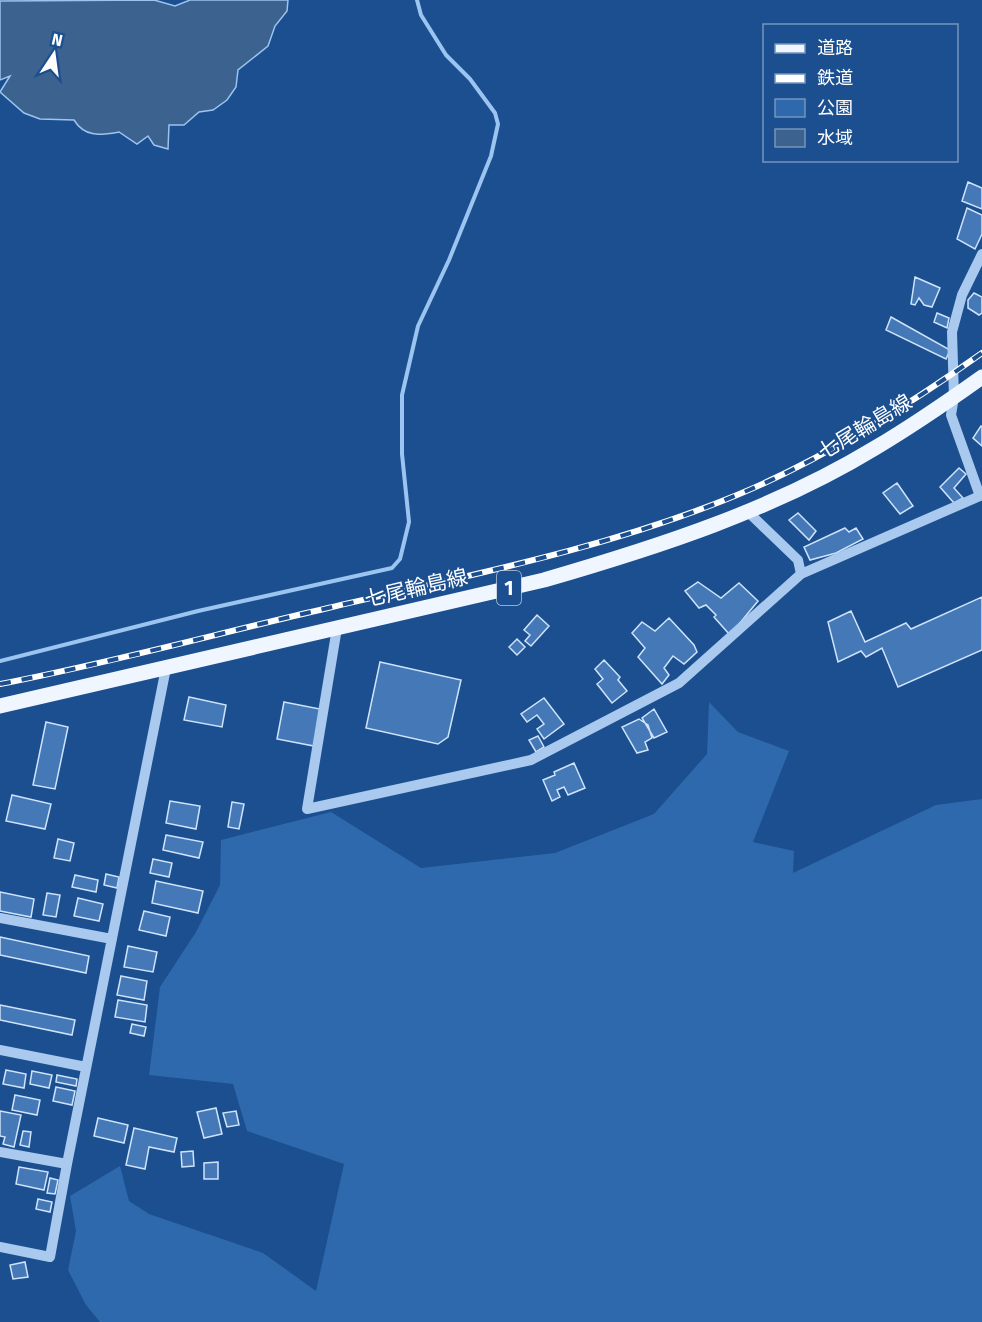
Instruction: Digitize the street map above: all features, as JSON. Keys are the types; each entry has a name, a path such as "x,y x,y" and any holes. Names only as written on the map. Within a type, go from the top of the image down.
{"main road":[{"name":"七尾輪島線","path":"0,706 337,628 595,565 747,511 812,482 874,449 982,377"}],"street":[{"path":"337,628 307,809 531,760 679,683 801,574 981,495 951,415 954,397 952,332 962,295 982,254"},
{"path":"747,511 798,560 801,574"},
{"path":"0,1247 50,1257 166,668"},
{"path":"0,918 112,939"},
{"path":"0,1050 86,1067"},
{"path":"0,1152 67,1164"}],"green space":[{"path":"709,702 738,732 789,751 753,842 794,851 793,873 936,805 982,799 982,1322 100,1322 86,1305 68,1270 76,1231 70,1196 120,1166 129,1201 149,1214 263,1253 316,1291 344,1164 247,1131 233,1084 149,1075 160,987 196,932 220,885 221,840 331,812 421,868 555,853 654,814 707,754"}],"water":[{"path":"154,0 175,6 190,0 288,0 287,11 275,26 268,46 238,70 236,87 227,100 213,110 199,112 184,125 169,125 168,149 154,145 148,136 137,144 119,132 94,134 88,132 78,126 74,120 40,119 24,113 0,92 10,76 0,80 0,1"}],"building":[{"path":"968,182 982,188 982,209 962,201"},
{"path":"967,208 982,215 982,234 975,249 957,239"},
{"path":"915,277 940,288 932,307 924,305 919,298 915,305 911,304"},
{"path":"974,293 982,297 982,313 979,315 968,308 968,300"},
{"path":"937,313 949,318 947,328 934,322"},
{"path":"891,317 950,350 946,359 886,330"},
{"path":"982,427 982,446 973,438"},
{"path":"959,468 966,474 954,488 963,498 954,503 940,487"},
{"path":"897,483 913,506 900,514 883,493"},
{"path":"798,513 816,531 809,540 789,520"},
{"path":"845,528 849,532 856,528 863,539 836,553 810,560 804,547"},
{"path":"698,582 721,598 739,583 758,601 730,635 706,605 699,608 685,591"},
{"path":"982,597 982,650 898,687 882,648 866,657 861,651 838,662 828,622 851,611 865,642 906,623 911,629"},
{"path":"537,615 549,626 531,646 525,641 530,635 524,630"},
{"path":"669,618 694,645 697,652 684,664 673,656 664,668 669,675 662,684 638,657 645,648 632,633 642,622 655,631"},
{"path":"517,639 525,647 517,655 509,647"},
{"path":"604,660 620,677 618,680 627,691 612,703 597,684 603,679 595,669"},
{"path":"380,662 461,680 448,737 438,744 366,728"},
{"path":"189,697 226,705 222,727 184,720"},
{"path":"544,698 564,724 544,739 537,729 544,724 537,715 527,722 521,714"},
{"path":"284,702 320,709 314,746 277,739"},
{"path":"654,709 667,732 654,738 642,718"},
{"path":"639,719 648,725 652,738 645,742 648,750 637,753 622,727"},
{"path":"46,722 68,727 55,789 33,785"},
{"path":"538,736 544,747 536,752 529,740"},
{"path":"574,763 585,788 568,795 564,787 557,790 560,797 552,801 543,780"},
{"path":"12,795 51,804 45,829 6,821"},
{"path":"170,801 200,806 196,829 166,823"},
{"path":"232,802 244,804 239,829 228,827"},
{"path":"166,835 203,842 199,858 163,850"},
{"path":"58,839 74,843 70,861 54,858"},
{"path":"153,859 172,863 169,877 150,873"},
{"path":"106,874 119,877 117,888 104,885"},
{"path":"75,875 98,880 96,892 72,887"},
{"path":"156,881 203,891 198,913 152,903"},
{"path":"0,892 34,899 31,917 0,911"},
{"path":"47,893 60,895 56,917 43,915"},
{"path":"78,898 103,904 99,921 74,916"},
{"path":"144,911 170,917 166,936 139,930"},
{"path":"0,937 89,956 86,973 0,955"},
{"path":"128,946 157,952 153,972 124,967"},
{"path":"121,976 147,981 144,1000 117,995"},
{"path":"118,1000 147,1005 145,1022 115,1017"},
{"path":"0,1005 75,1020 72,1035 0,1020"},
{"path":"132,1024 146,1027 144,1036 130,1033"},
{"path":"6,1070 26,1074 24,1088 3,1084"},
{"path":"32,1071 52,1075 49,1088 30,1084"},
{"path":"57,1075 77,1079 76,1086 56,1082"},
{"path":"56,1087 75,1091 72,1105 53,1101"},
{"path":"15,1095 40,1100 37,1115 12,1110"},
{"path":"216,1108 222,1134 204,1138 197,1112"},
{"path":"0,1111 21,1115 14,1147 3,1144 5,1137 0,1136"},
{"path":"236,1111 239,1125 227,1127 223,1113"},
{"path":"98,1118 128,1125 124,1143 94,1136"},
{"path":"134,1128 177,1138 174,1152 149,1147 145,1169 126,1165"},
{"path":"23,1131 31,1132 29,1147 20,1145"},
{"path":"193,1151 194,1166 182,1167 181,1152"},
{"path":"218,1162 218,1179 204,1179 204,1163"},
{"path":"19,1167 48,1172 44,1190 16,1184"},
{"path":"50,1178 58,1180 55,1194 47,1193"},
{"path":"38,1199 52,1202 50,1212 36,1209"},
{"path":"25,1262 28,1277 13,1279 10,1265"}],"waterway":[{"path":"0,661 198,611 392,568 400,559 409,522 402,454 402,395 418,326 449,260 491,156 498,124 495,113 470,79 446,55 421,15 417,0"}],"railway":[{"path":"0,684 535,560 637,531 737,495 801,465 864,431 982,353"}]}
